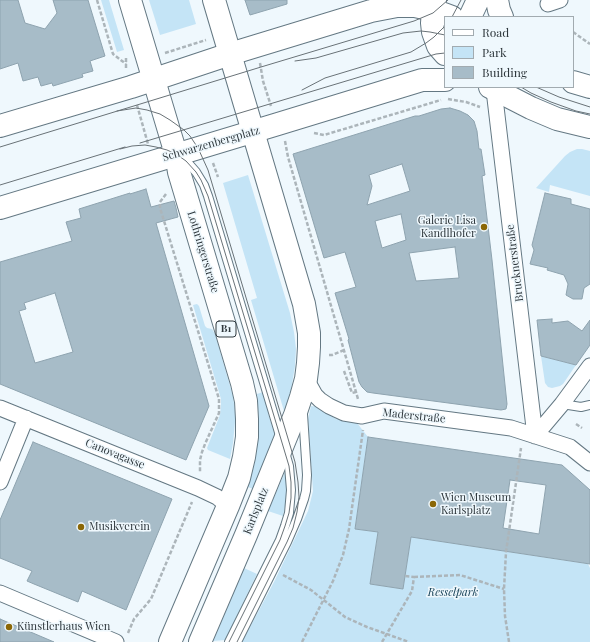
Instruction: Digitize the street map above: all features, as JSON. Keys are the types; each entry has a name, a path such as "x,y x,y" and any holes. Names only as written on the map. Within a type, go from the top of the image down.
{"main road":[{"name":"Lothringerstraße","path":"130,0 176,154 179,172 242,383 246,401 247,431 244,456 239,478 228,506"},
{"path":"214,0 305,311 309,333 308,363 304,388"},
{"name":"Schwarzenbergplatz","path":"371,11 393,0"},
{"path":"470,16 478,0"},
{"path":"497,0 502,16"},
{"name":"Schwarzenbergplatz","path":"0,126 154,79 227,44 255,46 371,11 397,6 415,6 440,9 432,23 433,34 438,46 444,55"},
{"name":"Schwarzenbergplatz","path":"0,208 176,154 285,135 422,80 444,57"},
{"name":"Schwarzenbergplatz","path":"422,80 444,80"},
{"path":"574,82 590,87"},
{"path":"489,88 557,119 590,127"},
{"name":"Karlsplatz","path":"200,642 283,446 304,388"},
{"name":"B1","path":"170,642 228,506"}],"street":[{"name":"Brucknerstraße","path":"489,88 496,112 535,436"},
{"path":"535,436 562,404 590,366"},
{"name":"Maderstraße","path":"304,388 329,406 344,413 362,416 384,411 511,428 570,447 590,463"},
{"name":"Canovagasse","path":"0,408 198,488 217,497 228,506"},
{"path":"0,482 26,418"},
{"path":"0,593 121,639"}],"lane":[{"path":"176,154 193,168 201,180 208,196 289,466 291,482 290,506 286,526 229,642"},
{"path":"237,642 287,542 304,499 307,475 304,388"},
{"path":"562,404 581,407 590,404"}],"path":[{"path":"97,0 113,54 126,65 127,74 149,146 156,160"},
{"path":"574,33 590,44"},
{"path":"148,58 227,44"},
{"path":"255,46 270,103 285,135 288,158 364,424 349,529 343,555 333,581 302,642"},
{"path":"311,133 324,135 445,99 466,102 496,112"},
{"path":"256,140 285,135"},
{"path":"193,168 213,162 218,177"},
{"path":"121,639 134,619 151,598 198,488 202,452 219,413 219,399 160,208 160,202 168,191"},
{"path":"329,355 344,350"},
{"path":"344,371 352,393 356,392"},
{"path":"576,424 582,428"},
{"path":"510,642 505,616 504,589 506,552 522,446 535,436"},
{"path":"278,573 307,588 345,617 409,642"},
{"path":"405,576 460,575 504,589"},
{"path":"382,642 412,591 414,577"}],"green space":[{"path":"101,0 109,0 124,50 117,52"},
{"path":"149,0 189,0 196,24 160,35"},
{"path":"577,149 590,151 590,196 550,185 549,192 536,188 565,156"},
{"path":"248,175 290,313 294,332 296,349 295,366 290,396 284,411 251,300 257,298 223,183"},
{"path":"197,304 205,326 212,329 215,334 233,396 235,422 230,459 208,450 207,448 220,415 221,399 193,305"},
{"path":"541,356 576,365 563,384 552,388 548,387 545,383"},
{"path":"263,392 275,435 253,489 248,487 255,462 258,438 259,421 257,394"},
{"name":"Resselpark","path":"311,406 318,407 336,419 357,423 368,437 355,529 378,532 370,584 403,589 411,537 588,564 590,568 590,642 242,642 274,582 308,511 313,491 308,419"},
{"path":"285,472 286,496 283,516 268,511"},
{"path":"244,568 257,574 225,640 213,641"}],"building":[{"path":"0,0 18,0 25,23 45,29 57,13 53,0 88,0 105,56 90,61 93,71 82,74 83,77 53,86 52,83 41,86 38,77 23,81 18,63 0,69"},
{"path":"245,0 287,0 287,4 250,15"},
{"path":"450,108 460,111 468,115 474,121 479,149 481,149 485,175 482,176 507,404 506,409 501,410 373,393 367,392 362,387 359,382 348,340 349,339 335,293 356,287 345,252 324,258 293,154 441,109","holes":["402,164 410,191 367,205 372,186 369,175","401,214 406,240 382,248 375,221","455,247 459,278 416,281 409,253"]},
{"path":"146,189 151,207 174,201 178,217 156,223 209,406 186,460 0,384 0,262 72,241 66,222 81,218 79,209","holes":["55,293 73,352 35,363 19,311 26,309 24,303"]},
{"path":"545,193 571,199 571,204 590,209 590,284 584,288 582,299 573,299 566,295 568,284 564,275 547,270 548,268 530,264 534,250 532,245"},
{"path":"552,319 552,323 568,321 582,331 590,320 590,345 576,365 541,356 537,320"},
{"name":"Wien Museum Karlsplatz","path":"368,437 562,465 590,490 590,564 411,537 403,589 370,584 378,532 355,529","holes":["510,480 546,485 539,534 503,528"]},
{"name":"Musikverein","path":"33,442 172,499 126,610 82,591 78,602 34,584 27,581 32,571 0,558 0,520"},
{"name":"Künstlerhaus Wien","path":"0,619 54,642 0,642"}],"tram line":[{"path":"0,147 414,21 433,13 448,0"},
{"path":"453,16 461,0"},
{"path":"302,90 325,78 411,52 434,37 444,27"},
{"path":"295,61 316,58 403,33 421,31 444,35"},
{"path":"140,143 436,54 444,53"},
{"path":"523,88 551,102 576,111 590,114"},
{"path":"538,88 559,97 590,107"},
{"path":"117,111 136,108 160,114 184,130 198,148 208,170 295,462 299,497 293,528 237,642"},
{"path":"120,149 145,145 167,150 186,161 201,180 208,196 289,466 291,498 285,526 280,540 229,642"},
{"path":"0,185 125,147"}],"place":[{"name":"Galerie Lisa Kandlhofer","path":"484,227"},
{"name":"Wien Museum Karlsplatz","path":"433,504"},
{"name":"Musikverein","path":"81,527"},
{"name":"Künstlerhaus Wien","path":"9,627"}]}
